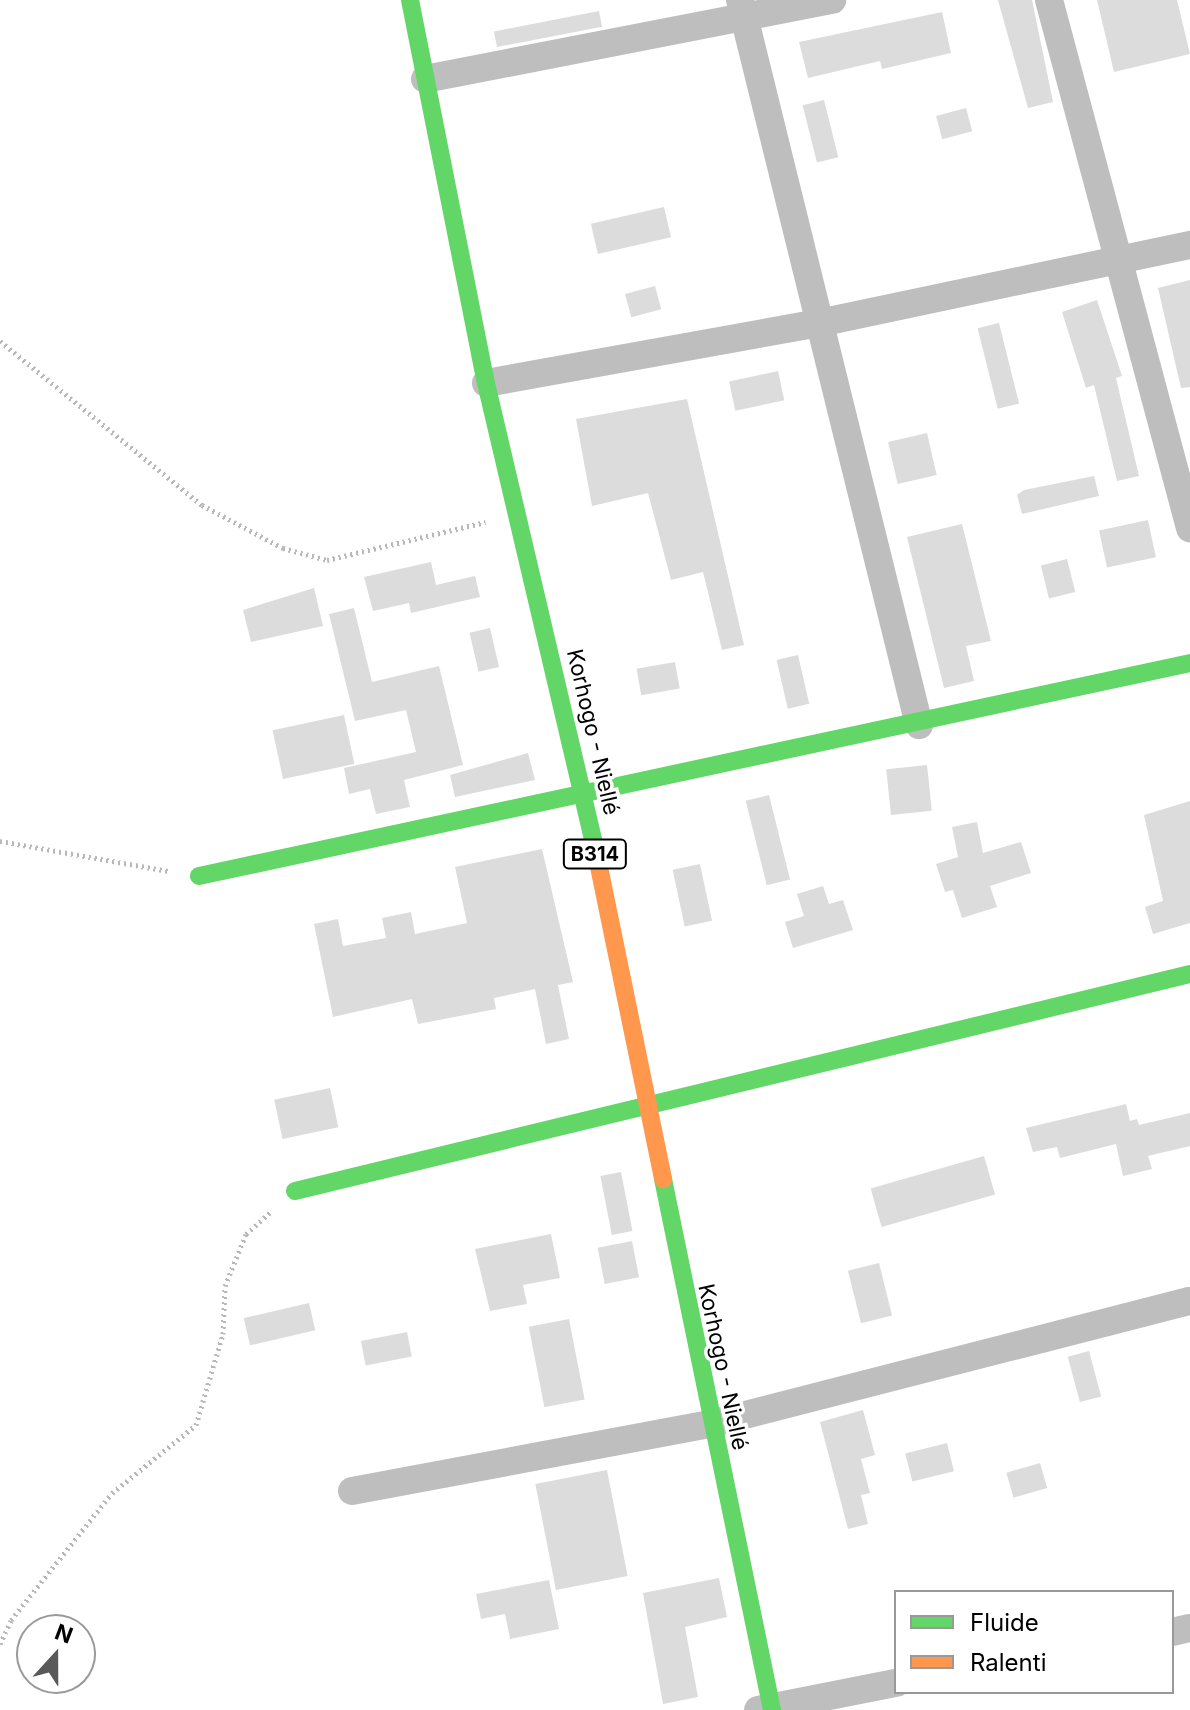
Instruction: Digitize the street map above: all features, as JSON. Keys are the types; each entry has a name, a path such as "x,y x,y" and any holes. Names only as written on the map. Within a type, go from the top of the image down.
{"street":[{"name":"Korhogo - Niellé","path":"410,0 486,383 584,795 767,1709"},
{"path":"425,79 742,10 832,0"},
{"path":"1049,0 1190,528"},
{"path":"742,10 919,725"},
{"path":"486,383 819,323 1190,245"},
{"path":"199,876 919,725 1190,663"},
{"path":"295,1191 1190,974"},
{"path":"352,1491 710,1424 1190,1301"},
{"path":"767,1709 894,1683"}],"path":[{"path":"0,341 202,505 283,548 327,560 517,514"},
{"path":"0,841 199,876"},
{"path":"0,1644 11,1620 112,1493 196,1425 223,1334 225,1286 246,1234 295,1191"}],"building":[{"path":"998,0 1032,0 1053,102 1028,108"},
{"path":"1097,0 1177,0 1190,54 1114,72"},
{"path":"599,11 602,27 497,47 494,31"},
{"path":"942,12 951,53 882,69 880,61 808,78 799,42"},
{"path":"824,100 838,157 817,163 803,105"},
{"path":"966,108 972,131 942,139 936,116"},
{"path":"664,207 671,237 598,254 591,224"},
{"path":"1190,280 1190,387 1181,388 1158,288"},
{"path":"655,286 661,309 631,317 625,294"},
{"path":"1097,300 1122,376 1116,378 1139,476 1117,481 1094,385 1086,388 1062,312"},
{"path":"999,323 1019,404 998,409 978,328"},
{"path":"778,371 784,400 735,411 729,381"},
{"path":"687,399 744,645 722,650 703,572 671,580 648,493 592,506 576,419"},
{"path":"927,433 937,475 898,484 888,442"},
{"path":"1094,476 1099,496 1022,514 1017,495 1024,490"},
{"path":"1148,520 1156,557 1107,568 1099,530"},
{"path":"962,524 991,641 966,646 974,681 944,688 907,537"},
{"path":"1067,559 1075,592 1049,599 1041,566"},
{"path":"431,562 436,585 475,576 480,597 411,613 409,603 373,611 364,577"},
{"path":"314,588 323,626 251,642 243,610"},
{"path":"354,608 372,682 439,666 463,765 404,780 410,807 376,814 370,789 349,794 344,768 416,752 406,710 355,721 329,614"},
{"path":"490,628 499,667 479,672 470,633"},
{"path":"798,655 809,704 788,709 777,660"},
{"path":"675,662 680,689 641,695 637,669"},
{"path":"344,715 354,764 283,779 273,730"},
{"path":"528,753 535,780 455,797 450,775"},
{"path":"927,765 932,811 891,815 886,769"},
{"path":"769,795 790,879 767,885 746,801"},
{"path":"1190,801 1190,923 1153,934 1145,907 1163,901 1144,815"},
{"path":"977,822 983,853 1021,842 1031,873 990,886 997,907 962,918 953,890 945,892 936,864 958,857 952,827"},
{"path":"542,849 573,982 558,985 569,1039 546,1044 535,989 494,998 496,1009 418,1024 412,999 333,1017 314,924 338,919 343,946 386,938 382,918 411,912 415,934 467,923 455,867"},
{"path":"700,864 712,921 685,927 673,870"},
{"path":"823,886 829,904 843,900 853,930 793,948 785,922 804,916 797,894"},
{"path":"330,1088 338,1127 283,1139 274,1100"},
{"path":"1126,1104 1130,1121 1137,1119 1139,1125 1190,1113 1190,1146 1148,1156 1152,1169 1123,1176 1116,1144 1060,1158 1057,1147 1033,1152 1026,1128"},
{"path":"984,1156 995,1194 882,1227 871,1189"},
{"path":"621,1172 632,1231 612,1235 600,1176"},
{"path":"551,1234 560,1278 523,1285 527,1304 490,1311 475,1249"},
{"path":"632,1241 639,1277 605,1284 598,1248"},
{"path":"879,1263 892,1315 861,1323 848,1271"},
{"path":"309,1303 315,1330 250,1345 244,1318"},
{"path":"569,1319 585,1399 544,1407 529,1327"},
{"path":"407,1332 412,1357 366,1366 361,1341"},
{"path":"1089,1351 1101,1396 1080,1402 1068,1357"},
{"path":"863,1410 875,1455 861,1459 870,1493 861,1495 868,1524 848,1529 820,1422"},
{"path":"947,1443 954,1471 912,1482 905,1453"},
{"path":"1040,1463 1047,1488 1014,1498 1006,1473"},
{"path":"607,1470 628,1576 556,1590 535,1484"},
{"path":"719,1578 727,1617 685,1627 698,1697 663,1704 643,1593"},
{"path":"549,1580 559,1629 510,1639 505,1614 481,1619 476,1594"}],"traffic: fast":[{"path":"410,0 486,383 597,857"},
{"path":"199,876 1190,663"},
{"path":"295,1191 1190,974"},
{"path":"663,1179 772,1710"}],"traffic: slow":[{"path":"597,857 663,1179"}]}
